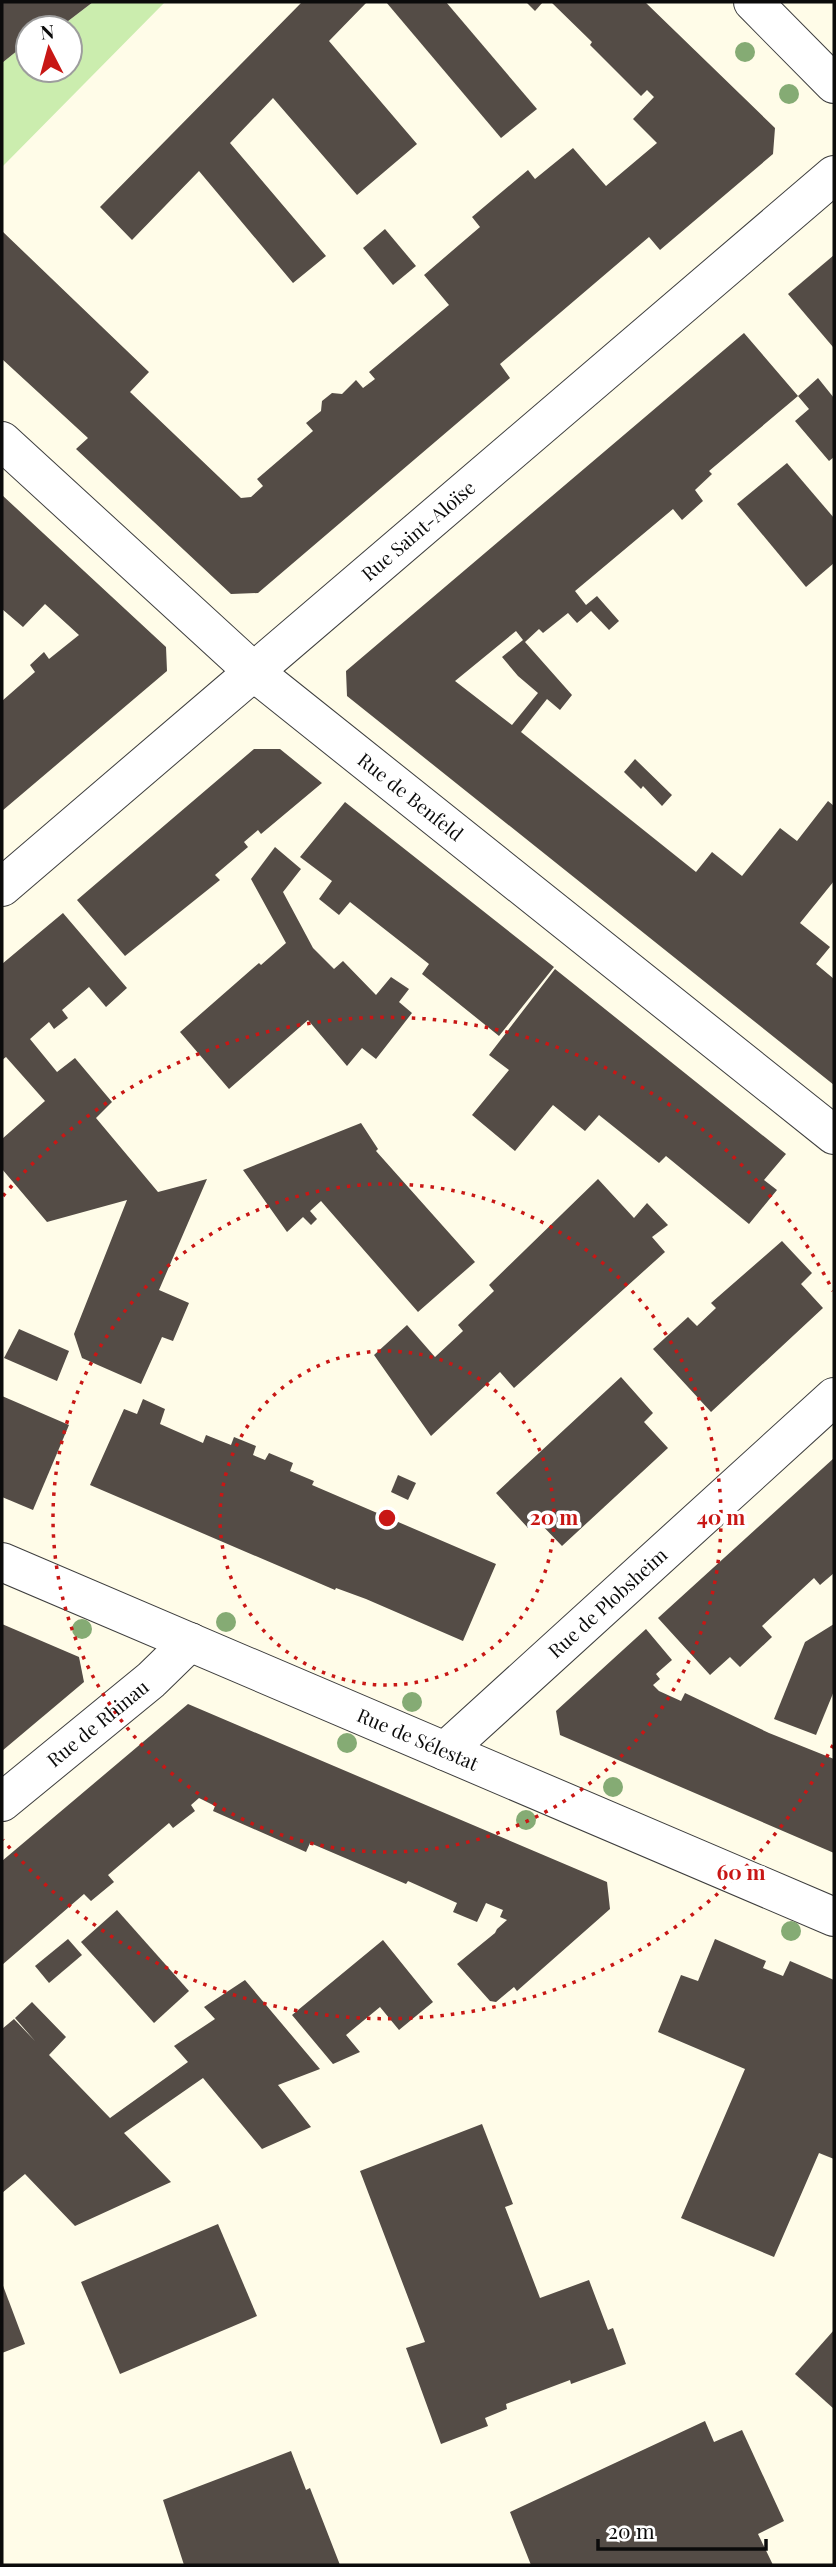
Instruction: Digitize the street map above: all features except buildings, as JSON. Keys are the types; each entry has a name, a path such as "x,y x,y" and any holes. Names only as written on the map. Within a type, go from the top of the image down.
{"street":[{"path":"753,2 834,84"},
{"name":"Rue Saint-Aloïse","path":"2,887 834,175"},
{"name":"Rue de Benfeld","path":"2,441 254,672 834,1135"},
{"name":"Rue de Plobsheim","path":"444,1751 834,1397"},
{"name":"Rue de Sélestat","path":"2,1562 834,1917"},
{"name":"Rue de Rhinau","path":"2,1802 151,1680 190,1642"}],"green space":[{"path":"93,2 165,2 84,84 84,14 77,14"},
{"path":"14,53 14,84 84,84 2,167 2,63"}]}
